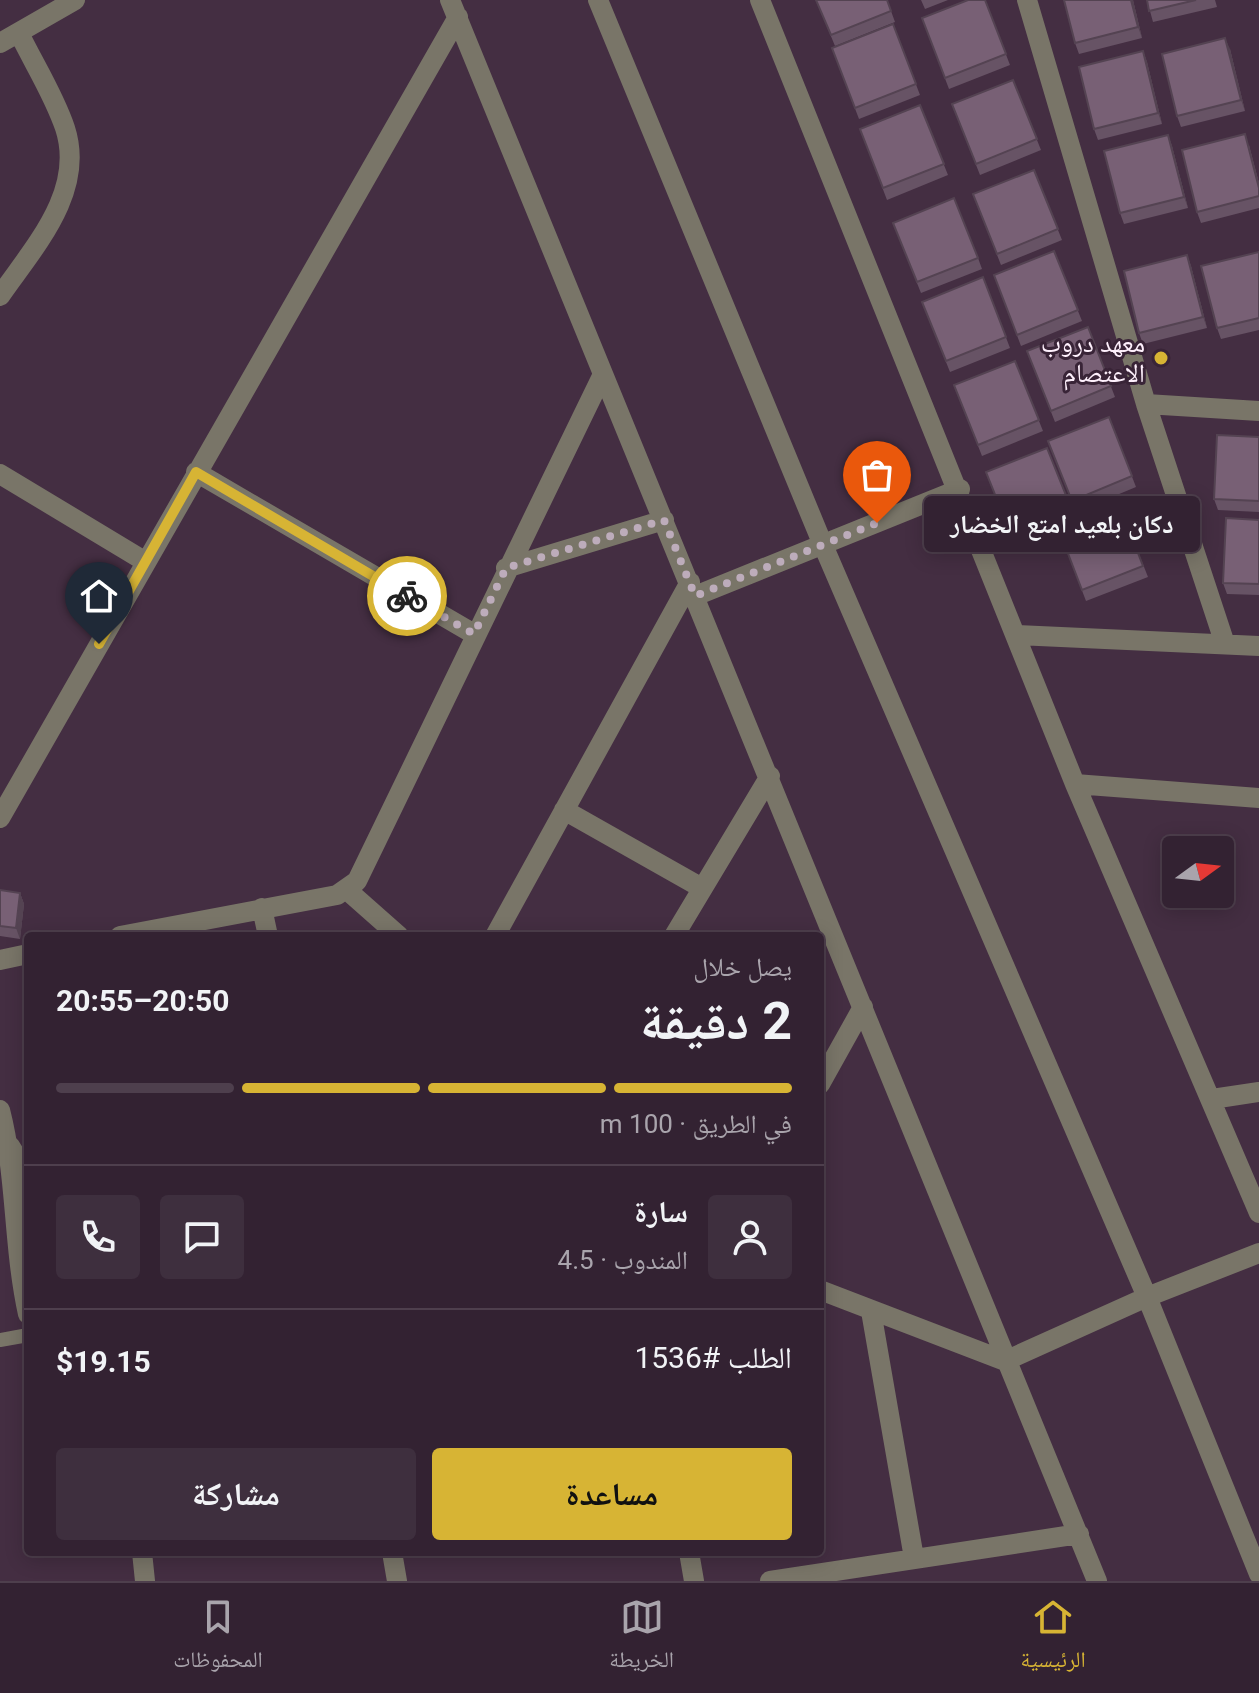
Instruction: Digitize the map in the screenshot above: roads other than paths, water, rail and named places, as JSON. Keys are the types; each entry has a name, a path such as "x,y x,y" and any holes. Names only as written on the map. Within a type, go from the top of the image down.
{"street":[{"path":"0,296 52,219 62,199 69,166 66,132 9,38 75,0"},
{"path":"598,0 823,545 1147,1297 1259,1574"},
{"path":"760,0 960,489 1075,784 1259,1213"},
{"path":"1027,0 1146,404 1225,644"},
{"path":"454,9 1097,1581"},
{"path":"0,818 454,9"},
{"path":"140,932 337,895 347,890 364,870 474,634 603,374"},
{"path":"1146,404 1259,411"},
{"path":"196,472 474,634"},
{"path":"0,474 146,562"},
{"path":"497,932 692,589 823,545 960,489"},
{"path":"506,568 664,520"},
{"path":"1017,635 1259,646"},
{"path":"676,932 770,776"},
{"path":"1075,784 1259,798"},
{"path":"564,810 702,888"},
{"path":"347,890 394,932"},
{"path":"262,908 267,932"},
{"path":"0,960 24,955"},
{"path":"824,1077 863,1007"},
{"path":"1212,1099 1259,1092"},
{"path":"0,1110 8,1143 19,1274 24,1296"},
{"path":"8,1143 24,1169"},
{"path":"824,1292 1005,1361 1147,1297 1259,1253"},
{"path":"871,1311 914,1558"},
{"path":"770,1581 868,1572 914,1558 1079,1534"},
{"path":"142,1556 145,1581"},
{"path":"393,1556 397,1581"},
{"path":"690,1556 694,1581"}],"lane":[{"path":"0,1340 24,1336"}],"place":[{"name":"معهد دروب الاعتصام","path":"1161,358"},
{"name":"دكان بلعيد امتع الخضار","path":"877,523"}]}
